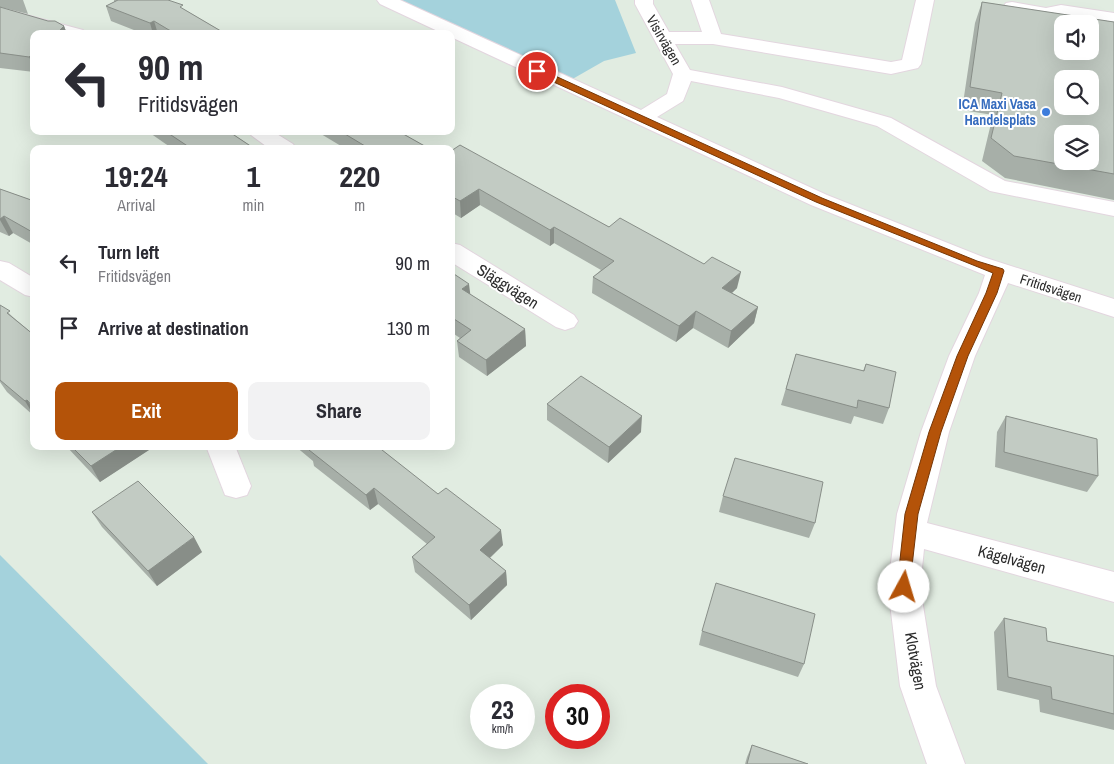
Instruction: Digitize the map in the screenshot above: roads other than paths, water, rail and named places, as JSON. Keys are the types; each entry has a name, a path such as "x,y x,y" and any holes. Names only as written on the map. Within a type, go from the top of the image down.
{"street":[{"name":"Fritidsvägen","path":"386,0 450,30"},
{"name":"Visirvägen","path":"640,119 676,97 684,74 644,4 644,0"},
{"path":"700,0 713,38"},
{"path":"663,38 713,38 892,68 911,64 925,0"},
{"path":"998,5 1046,13 1061,10 1114,18"},
{"path":"0,13 62,30"},
{"name":"Fritidsvägen","path":"455,32 819,200 974,263 1114,308"},
{"path":"684,74 782,93 884,122 998,186 1114,209"},
{"path":"264,135 280,145"},
{"name":"Släggvägen","path":"455,253 565,321"},
{"path":"0,269 30,287"},
{"name":"Klotvägen","path":"946,764 918,686 904,587 912,514 935,432 962,356 992,293 999,271"},
{"path":"222,450 236,486"},
{"name":"Kägelvägen","path":"910,532 1114,588"}],"place":[{"name":"ICA Maxi Vasa Handelsplats","path":"1046,112"}]}
